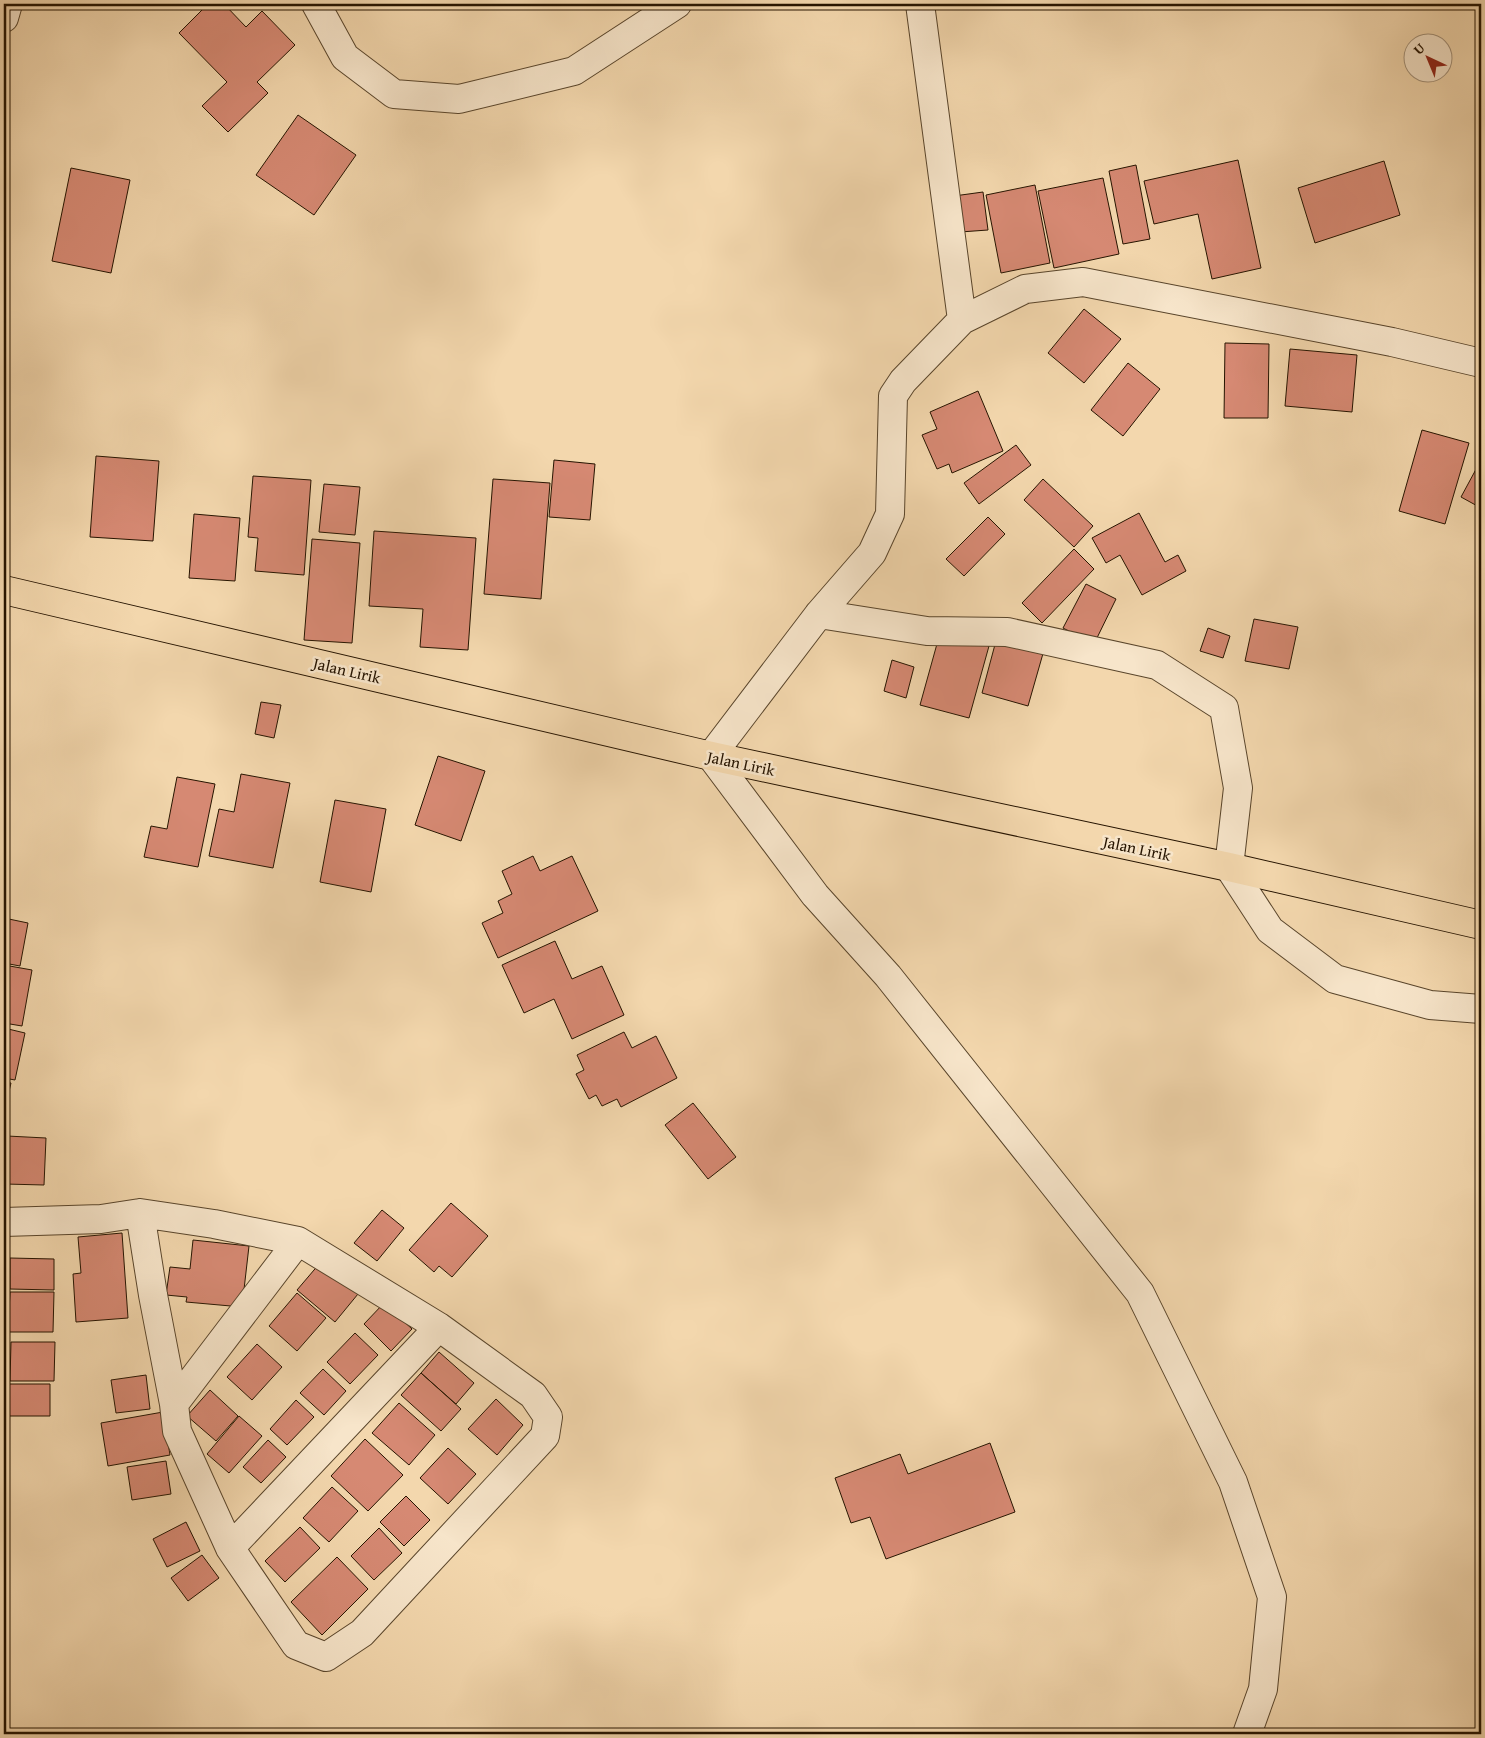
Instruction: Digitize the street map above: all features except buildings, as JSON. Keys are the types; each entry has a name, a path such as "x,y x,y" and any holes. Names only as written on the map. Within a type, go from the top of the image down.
{"main road":[{"name":"Jalan Lirik","path":"4,590 711,756 1229,867 1481,925"}],"street":[{"path":"4,18 8,4"},
{"path":"316,4 345,57 394,94 458,99 574,71 677,4"},
{"path":"920,4 962,320"},
{"path":"1248,1734 1263,1689 1272,1598 1233,1482 1140,1293 888,976 816,895 711,756 819,614 872,553 890,514 892,396 962,320 1025,289 1083,282 1392,342 1481,363"},
{"path":"819,614 927,631 1007,632 1158,665 1224,708 1238,788 1229,867 1270,930 1335,979 1430,1004 1481,1009"},
{"path":"4,1222 101,1219 140,1213 214,1224 298,1241 439,1327 533,1395 548,1417 545,1436 362,1633 326,1657 296,1644 230,1548 177,1431 174,1404 153,1295 140,1213"},
{"path":"174,1404 298,1241"},
{"path":"230,1548 439,1327"}]}
